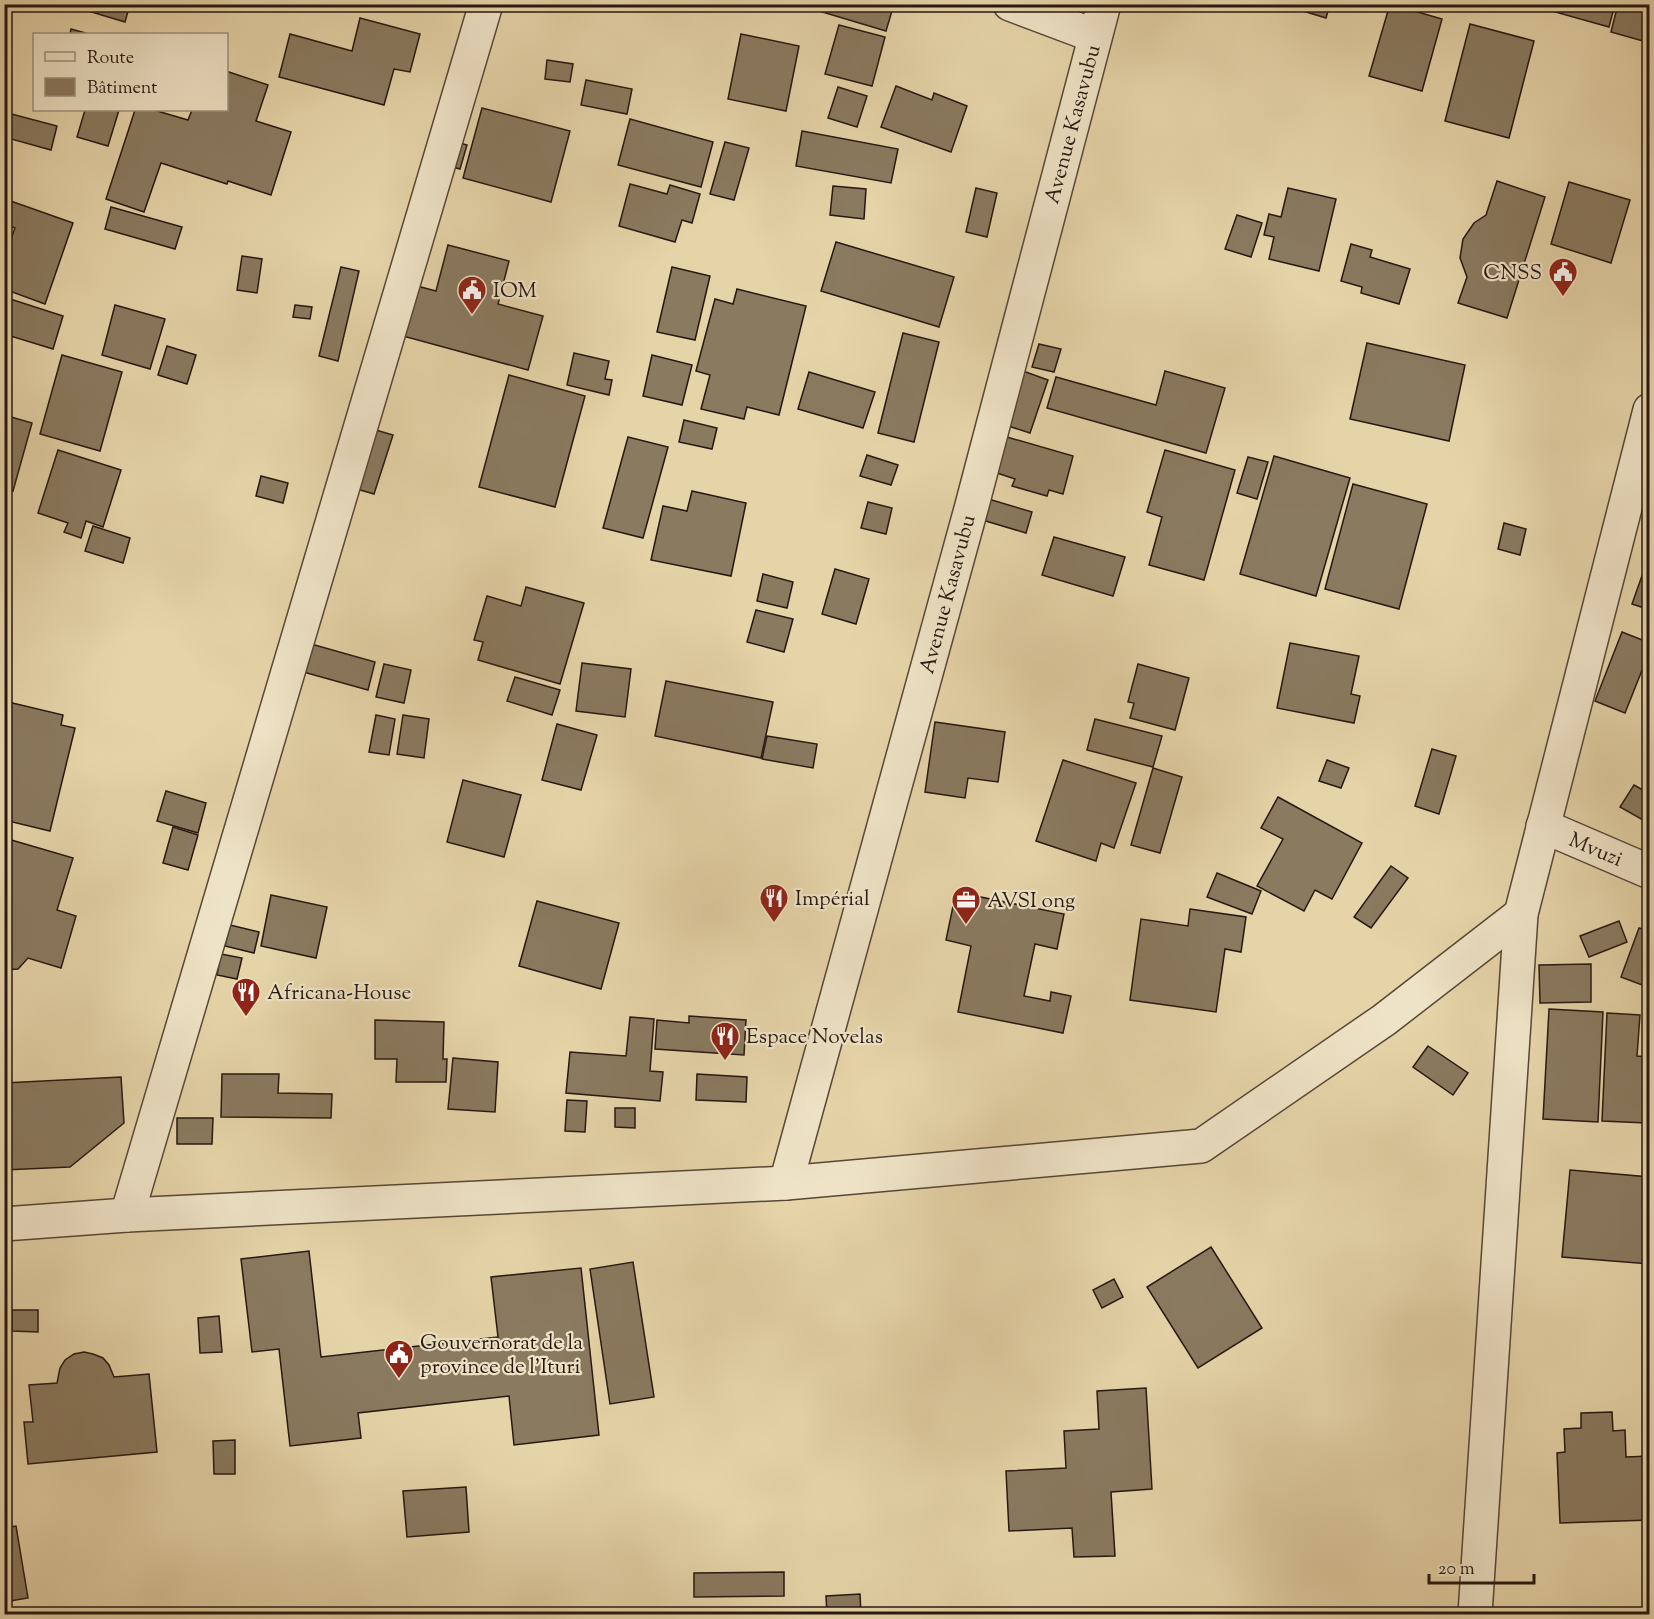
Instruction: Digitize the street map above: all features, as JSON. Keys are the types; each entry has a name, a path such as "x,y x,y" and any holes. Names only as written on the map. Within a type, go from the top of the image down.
{"street":[{"path":"127,1215 486,4"},
{"path":"1010,4 1095,36"},
{"name":"Avenue Kasavubu","path":"786,1183 971,509 1104,4"},
{"path":"1475,1614 1521,914 1650,410"},
{"name":"Mvuzi","path":"1543,826 1650,872"},
{"path":"4,1224 127,1215 786,1183 1201,1146 1384,1020 1521,914"}],"building":[{"path":"65,4 130,4 125,22"},
{"path":"821,4 894,4 886,31 819,11"},
{"path":"1280,4 1330,4 1326,18"},
{"path":"1390,4 1442,19 1422,91 1369,76"},
{"path":"1534,4 1615,4 1609,27 1534,6"},
{"path":"1618,4 1650,4 1650,43 1611,32"},
{"path":"360,18 420,34 410,72 394,69 384,105 279,77 290,34 352,51"},
{"path":"1470,24 1534,41 1509,138 1445,121"},
{"path":"839,25 885,37 872,86 825,74"},
{"path":"71,29 85,33 70,33"},
{"path":"741,34 799,46 786,111 728,99"},
{"path":"547,60 573,64 570,82 545,79"},
{"path":"228,72 268,85 256,121 291,132 271,195 161,163 144,212 106,199 135,111 157,111 188,120 192,111 228,111"},
{"path":"586,80 632,89 627,114 581,105"},
{"path":"896,86 932,100 934,93 967,106 951,152 881,127"},
{"path":"838,87 867,96 857,127 828,118"},
{"path":"482,108 570,131 551,202 463,178"},
{"path":"85,111 119,111 108,146 77,137"},
{"path":"4,112 57,126 51,150 4,137"},
{"path":"630,119 713,142 701,187 618,165"},
{"path":"802,131 898,149 891,183 796,166"},
{"path":"442,138 467,145 460,169 435,162"},
{"path":"725,142 749,148 734,200 710,194"},
{"path":"1497,181 1545,197 1507,318 1458,303 1467,277 1460,258 1463,239 1474,223 1486,215"},
{"path":"1569,182 1630,200 1611,263 1551,244"},
{"path":"630,184 667,194 670,185 700,194 692,223 682,220 675,242 619,226"},
{"path":"833,186 866,189 864,219 830,215"},
{"path":"976,188 997,193 987,237 966,232"},
{"path":"1288,188 1336,199 1319,271 1269,259 1274,237 1264,235 1269,214 1281,217"},
{"path":"5,199 73,223 45,304 4,289 4,258 15,228 4,224"},
{"path":"111,207 182,227 175,249 105,229"},
{"path":"1237,215 1262,223 1251,257 1225,249"},
{"path":"836,242 954,277 939,327 821,291"},
{"path":"1351,244 1372,250 1370,257 1410,269 1399,304 1361,293 1362,287 1341,281"},
{"path":"448,245 509,261 498,304 543,316 528,370 403,336 417,286 436,291"},
{"path":"242,256 262,259 257,293 237,290"},
{"path":"341,267 359,271 338,361 319,356"},
{"path":"672,267 710,276 695,340 657,332"},
{"path":"737,289 806,306 779,415 747,407 744,419 701,409 710,375 696,371 715,299 733,304"},
{"path":"4,297 63,316 53,349 4,334"},
{"path":"115,305 165,319 150,369 102,355"},
{"path":"295,305 312,307 310,319 293,317"},
{"path":"903,333 939,342 914,442 878,433"},
{"path":"1367,343 1465,365 1449,441 1350,419"},
{"path":"1039,344 1061,349 1054,372 1032,367"},
{"path":"167,346 196,355 187,384 158,375"},
{"path":"574,353 609,361 605,379 612,380 609,395 567,385"},
{"path":"62,355 122,372 100,451 40,434"},
{"path":"652,355 692,365 682,405 643,396"},
{"path":"1023,371 1048,380 1030,433 1005,425"},
{"path":"1165,371 1225,388 1206,453 1047,408 1056,377 1156,405"},
{"path":"809,372 875,392 863,428 798,409"},
{"path":"509,375 585,396 555,507 479,487"},
{"path":"4,415 32,423 13,491 4,488"},
{"path":"684,420 717,428 712,449 679,442"},
{"path":"362,426 393,435 374,494 343,485"},
{"path":"628,437 668,447 643,538 603,528"},
{"path":"1007,437 1073,456 1063,494 1049,490 1047,496 1012,486 1015,479 997,473"},
{"path":"58,450 121,470 103,527 86,521 81,538 64,532 68,523 38,513"},
{"path":"1165,450 1235,470 1204,580 1149,565 1162,517 1147,512"},
{"path":"867,455 898,465 891,485 860,476"},
{"path":"1274,456 1350,478 1316,596 1240,574"},
{"path":"1248,457 1268,462 1257,499 1237,493"},
{"path":"261,476 288,483 283,503 256,496"},
{"path":"1353,484 1427,504 1399,609 1325,589"},
{"path":"692,491 746,503 731,576 651,560 663,506 687,511"},
{"path":"985,498 1032,512 1026,533 979,519"},
{"path":"868,502 892,508 886,534 861,528"},
{"path":"1504,523 1526,529 1520,555 1498,549"},
{"path":"93,526 130,538 123,563 85,551"},
{"path":"1054,537 1125,557 1113,596 1042,575"},
{"path":"1650,553 1650,610 1632,604"},
{"path":"835,569 869,579 856,624 822,614"},
{"path":"763,574 793,582 787,608 757,601"},
{"path":"526,587 584,603 560,684 478,660 483,642 474,640 487,596 521,606"},
{"path":"756,610 793,619 784,652 747,642"},
{"path":"1622,632 1650,643 1650,650 1625,713 1595,701"},
{"path":"297,640 375,662 368,690 289,668"},
{"path":"1290,643 1359,656 1351,694 1360,696 1354,723 1277,708"},
{"path":"582,663 631,669 625,717 576,711"},
{"path":"384,664 411,670 404,703 376,697"},
{"path":"1138,664 1189,678 1175,730 1130,718 1134,703 1128,702"},
{"path":"515,677 560,690 552,715 507,701"},
{"path":"666,681 773,702 761,758 655,736"},
{"path":"4,701 63,715 61,725 75,728 50,831 4,820"},
{"path":"376,715 395,719 389,755 369,752"},
{"path":"403,715 429,719 424,758 397,754"},
{"path":"1095,719 1162,736 1153,767 1087,750"},
{"path":"935,722 1005,732 998,782 968,778 965,798 925,792"},
{"path":"557,724 597,735 581,790 542,780"},
{"path":"767,736 817,744 813,768 762,759"},
{"path":"1432,749 1456,756 1439,814 1415,806"},
{"path":"1063,760 1136,783 1114,848 1101,843 1096,861 1036,841"},
{"path":"1327,760 1349,768 1341,788 1319,781"},
{"path":"1153,768 1182,777 1160,853 1131,845"},
{"path":"463,780 521,795 504,857 447,842"},
{"path":"1634,785 1650,794 1650,824 1620,807"},
{"path":"166,791 206,803 198,833 157,821"},
{"path":"1278,797 1362,843 1332,899 1315,890 1304,911 1257,886 1283,839 1261,828"},
{"path":"173,827 198,835 188,870 163,863"},
{"path":"8,839 73,858 57,910 76,916 61,968 28,958 18,969 4,970 4,852"},
{"path":"1391,866 1408,878 1371,928 1354,917"},
{"path":"1217,873 1261,891 1252,914 1207,897"},
{"path":"956,892 1064,914 1057,949 1035,944 1024,996 1050,1001 1051,992 1071,996 1063,1033 958,1012 971,946 946,940"},
{"path":"271,895 327,907 316,958 261,946"},
{"path":"537,901 619,923 601,989 519,966"},
{"path":"1190,909 1246,917 1241,952 1225,949 1216,1012 1130,1000 1141,919 1188,926"},
{"path":"1619,921 1627,942 1589,957 1580,936"},
{"path":"230,925 259,932 254,953 225,946"},
{"path":"1639,928 1650,931 1650,988 1621,977"},
{"path":"221,954 242,958 237,979 217,975"},
{"path":"1591,964 1591,1002 1540,1003 1539,965"},
{"path":"1549,1009 1603,1012 1598,1122 1543,1119"},
{"path":"1607,1013 1640,1015 1637,1056 1649,1057 1646,1123 1602,1121"},
{"path":"689,1016 746,1020 744,1055 655,1049 657,1020 689,1023"},
{"path":"630,1017 654,1019 650,1071 663,1072 660,1101 566,1093 570,1052 626,1056"},
{"path":"375,1020 444,1022 443,1059 447,1059 446,1082 396,1082 397,1059 375,1059"},
{"path":"1428,1046 1468,1073 1453,1095 1413,1067"},
{"path":"453,1058 498,1062 495,1112 448,1109"},
{"path":"222,1074 279,1074 278,1093 332,1094 331,1118 221,1117"},
{"path":"697,1074 747,1077 746,1102 696,1100"},
{"path":"121,1077 124,1123 70,1167 4,1170 4,1083"},
{"path":"567,1100 587,1101 585,1132 565,1131"},
{"path":"615,1108 635,1108 635,1128 615,1127"},
{"path":"177,1118 213,1118 212,1144 177,1144"},
{"path":"1570,1170 1650,1177 1647,1221 1650,1221 1650,1264 1562,1257"},
{"path":"1211,1247 1262,1328 1198,1368 1147,1287"},
{"path":"309,1251 321,1357 498,1337 491,1277 581,1268 599,1435 514,1445 509,1396 358,1413 361,1438 290,1446 279,1349 252,1352 241,1259"},
{"path":"633,1262 654,1397 610,1404 590,1269"},
{"path":"1114,1279 1123,1297 1102,1308 1093,1290"},
{"path":"12,1310 38,1310 38,1332 12,1331"},
{"path":"219,1316 222,1352 200,1353 198,1318"},
{"path":"84,1352 103,1358 114,1377 149,1374 157,1452 28,1464 24,1422 33,1422 29,1385 57,1383 60,1368 65,1360 74,1354"},
{"path":"1146,1388 1152,1489 1111,1492 1115,1556 1074,1557 1072,1528 1009,1531 1006,1471 1066,1468 1064,1431 1099,1429 1097,1391"},
{"path":"1612,1412 1613,1431 1625,1430 1626,1457 1650,1456 1650,1520 1560,1523 1557,1453 1565,1452 1564,1429 1581,1428 1581,1413"},
{"path":"235,1440 235,1474 214,1474 213,1441"},
{"path":"466,1487 469,1532 407,1537 403,1491"},
{"path":"16,1526 28,1598 4,1602 4,1528"},
{"path":"784,1572 784,1596 694,1597 694,1573"},
{"path":"860,1594 861,1614 827,1614 826,1596"}],"place":[{"name":"CNSS","path":"1563,298"},
{"name":"IOM","path":"472,316"},
{"name":"Impérial","path":"774,924"},
{"name":"AVSI ong","path":"966,926"},
{"name":"Africana-House","path":"246,1018"},
{"name":"Espace Novelas","path":"725,1062"},
{"name":"Gouvernorat de la province de l'Ituri","path":"399,1380"}]}
